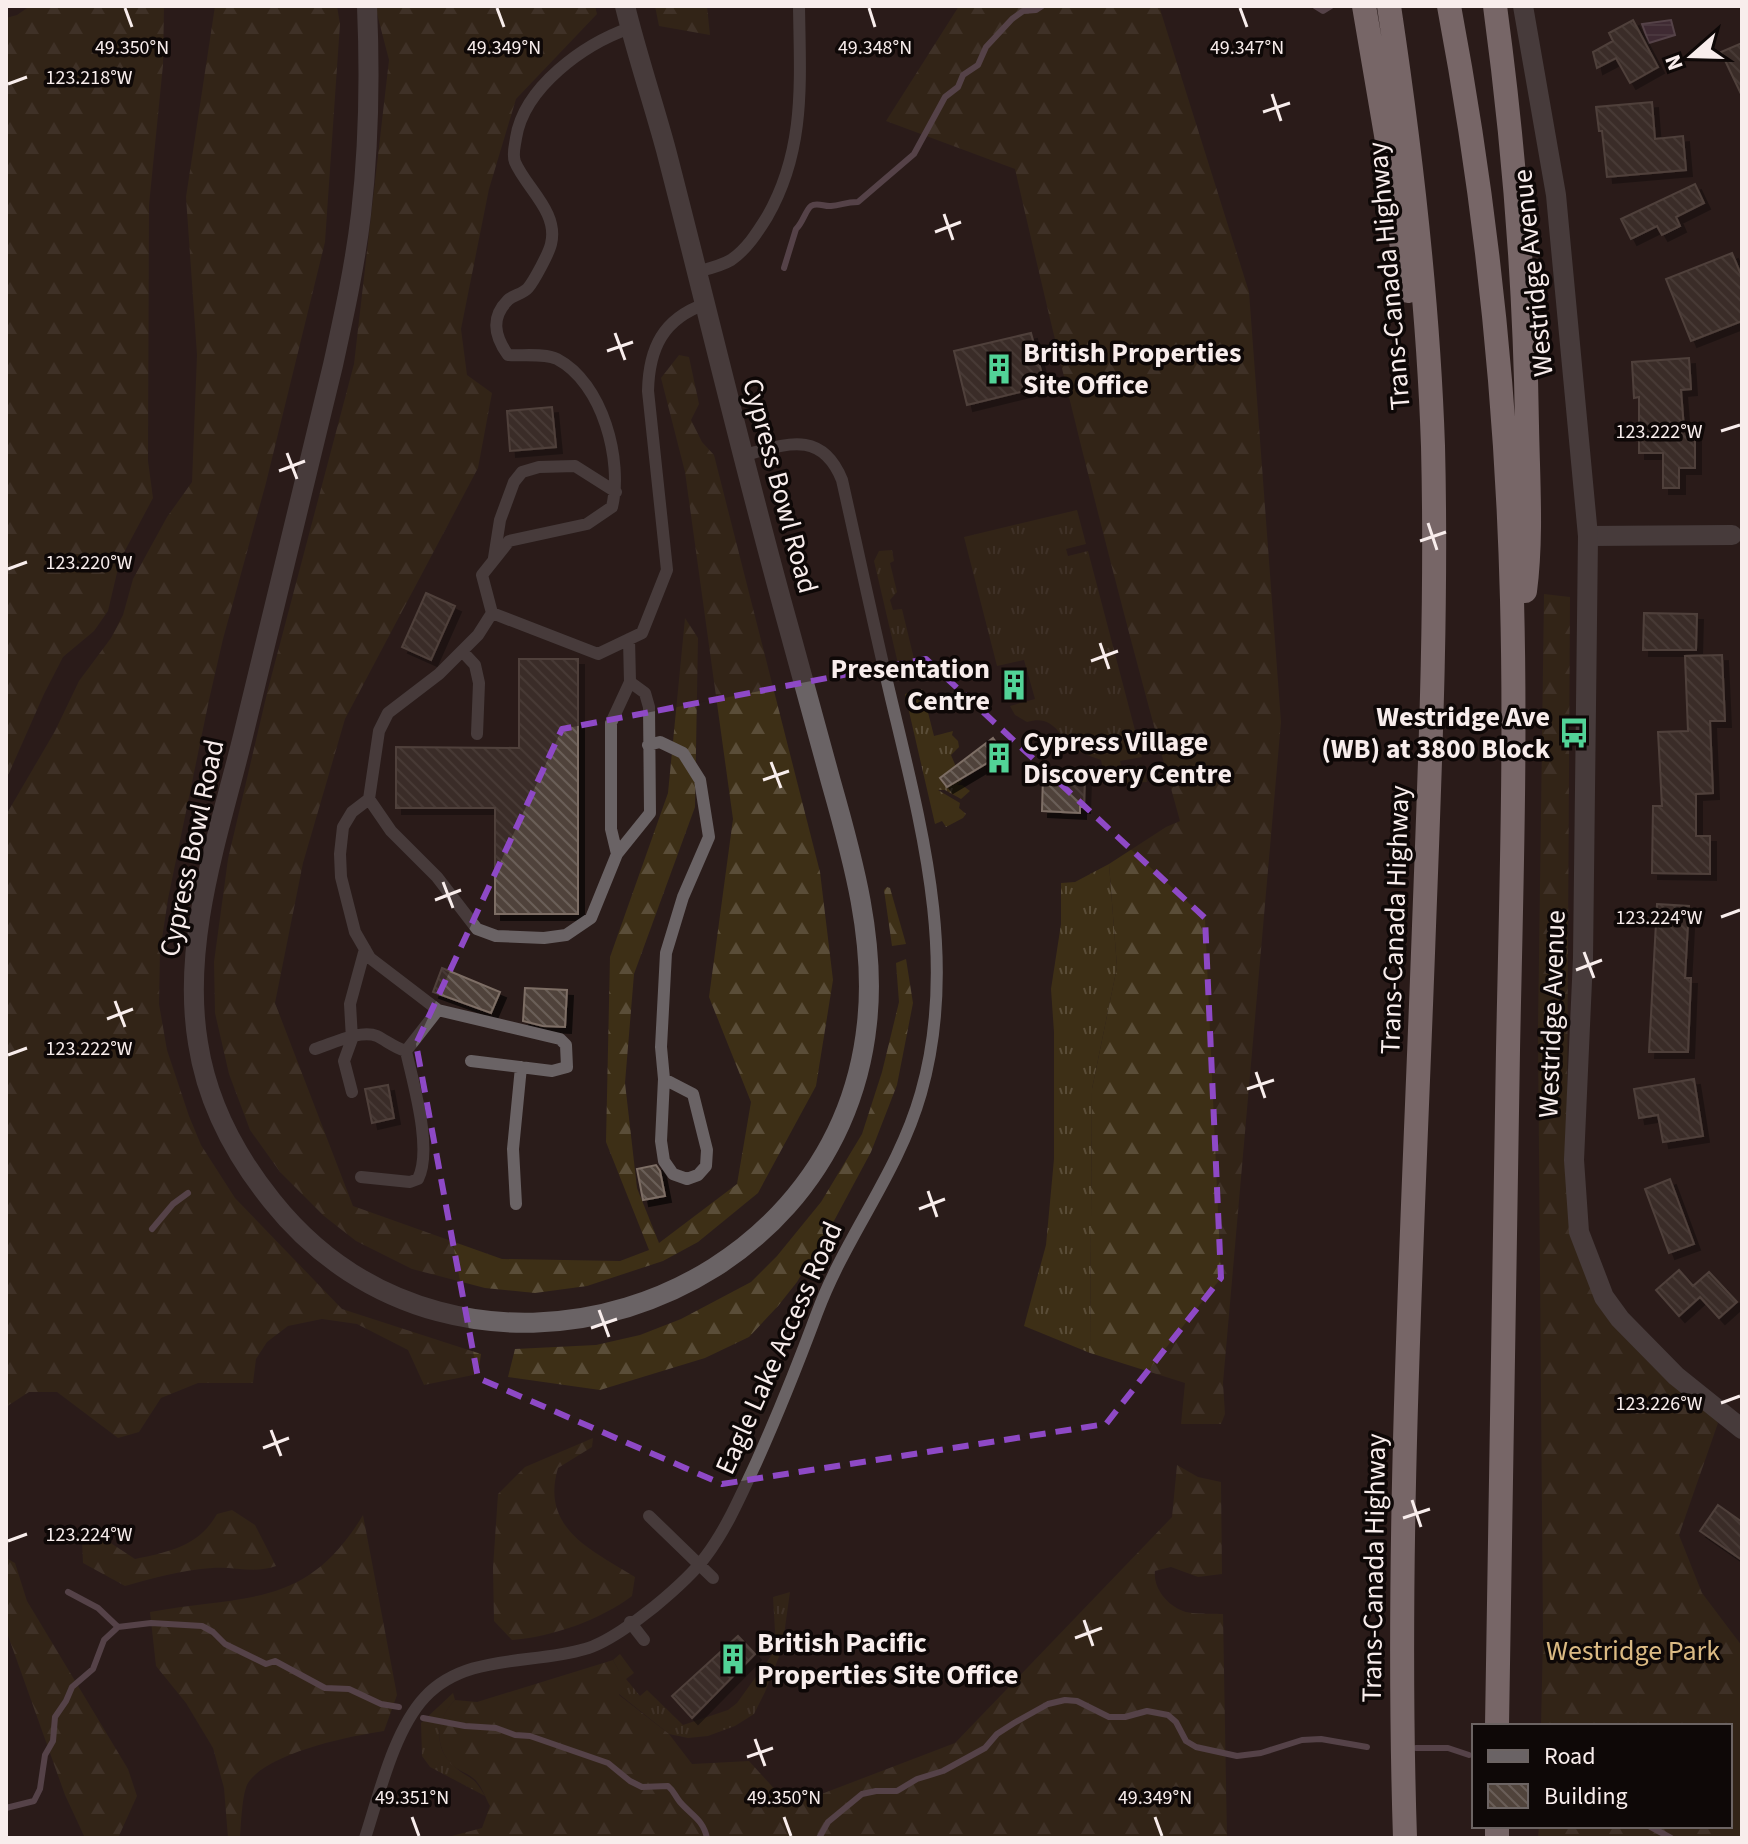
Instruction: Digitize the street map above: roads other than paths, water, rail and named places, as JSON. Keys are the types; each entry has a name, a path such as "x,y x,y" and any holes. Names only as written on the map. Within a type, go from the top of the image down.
{"highway":[{"path":"1364,6 1433,443"},
{"name":"Trans-Canada Highway","path":"1389,6 1417,227 1433,443 1433,691 1402,1543 1405,1838"},
{"path":"1449,6 1481,203 1499,361 1510,554 1513,685 1497,1724"},
{"path":"1495,6 1515,177 1526,363 1529,537 1513,685"}],"street":[{"name":"Cypress Bowl Road","path":"367,6 370,66 368,144 361,217 349,289 207,885 195,961 193,1007 199,1050 211,1094 229,1139 254,1179 316,1247 352,1275 427,1309 474,1320 538,1324 617,1311 655,1298 693,1281 759,1234 789,1204 833,1138 862,1060 868,1008 867,949 859,895 838,805 741,456 705,304 625,6"},
{"name":"Westridge Avenue","path":"1523,6 1556,195 1588,536 1583,958 1574,1160 1579,1232 1604,1297 1620,1319 1676,1376 1742,1429"},
{"path":"1588,536 1732,535"}],"lane":[{"path":"696,272 728,262 741,253 778,198 792,159 798,130 799,6"},
{"path":"630,28 589,46 530,99 519,121 513,158 550,220 551,243 527,290 509,299 497,316 495,337 508,355 555,358 591,390 615,456 616,492 612,507 587,524 509,541 482,575 492,613 478,635 439,674 388,713 379,731 369,799 391,831 437,877 477,929 496,936 544,938 566,935 591,918 617,854 650,813 649,707 645,693 630,682"},
{"path":"492,613 598,654 642,633 667,570 648,391 649,362 669,326 683,312 705,304"},
{"name":"Eagle Lake Access Road","path":"365,1838 397,1745 408,1721 427,1695 458,1673 476,1667 593,1647 653,1608 699,1564 734,1512 791,1386 830,1279 888,1176 903,1145 920,1096 932,1050 938,993 936,939 922,838 842,480 835,462 826,453 804,444 741,456"},
{"path":"493,561 500,520 514,482 522,472 539,467 575,466 616,492"},
{"path":"617,854 611,829 611,723 630,682 629,639"},
{"path":"462,651 475,665 479,683 477,734"},
{"path":"648,745 660,742 683,753 700,780 709,837 683,897 666,953 661,1047 664,1161 673,1174 687,1179 698,1175 706,1166 707,1150 702,1125 693,1094 664,1079"},
{"path":"369,799 352,812 343,827 340,854 341,877 355,932 370,958 438,1010 560,1039 566,1045 567,1067 552,1071 471,1061"},
{"path":"352,1092 344,1061 352,1037 350,1004 365,949"},
{"path":"361,1177 410,1182 418,1179 423,1169 417,1105 406,1051 438,1010"},
{"path":"315,1049 352,1037 374,1034 406,1051"},
{"path":"516,1204 513,1149 521,1067"},
{"path":"649,1516 713,1578"},
{"path":"630,1622 644,1640"}],"waterway":[{"path":"784,268 796,229 811,206 858,202 914,154 945,97 958,87 963,75 978,65 986,47 1012,19 1023,11 1042,6"},
{"path":"1315,6 1323,11 1331,6"},
{"path":"152,1229 173,1204 188,1193"},
{"path":"68,1592 98,1608 118,1627"},
{"path":"6,1808 34,1801 40,1789 45,1755 53,1741 55,1717 72,1687 93,1669 104,1640 118,1627 151,1623 202,1626 225,1644 266,1664 275,1661 325,1688 349,1689 381,1704 399,1707"},
{"path":"819,1838 828,1822 862,1794 897,1791 917,1779 943,1771 985,1748 997,1734 1014,1723 1048,1704 1065,1700 1077,1701 1109,1717 1125,1717 1147,1711 1168,1715 1176,1722 1186,1741 1196,1747 1237,1756 1261,1753 1302,1740 1321,1739 1367,1747"},
{"path":"423,1718 530,1736 608,1763 642,1787 668,1786 700,1822 707,1838"},
{"path":"1416,1748 1448,1748 1469,1755"},
{"path":"1653,1828 1671,1838"}],"place":[{"name":"British Properties Site Office","path":"999,369"},
{"name":"Presentation Centre","path":"1014,685"},
{"name":"Westridge Ave (WB) at 3800 Block","path":"1574,733"},
{"name":"Cypress Village Discovery Centre","path":"999,758"},
{"name":"British Pacific Properties Site Office","path":"733,1659"}],"park label":[{"name":"Westridge Park","path":"1633,1651"}]}
